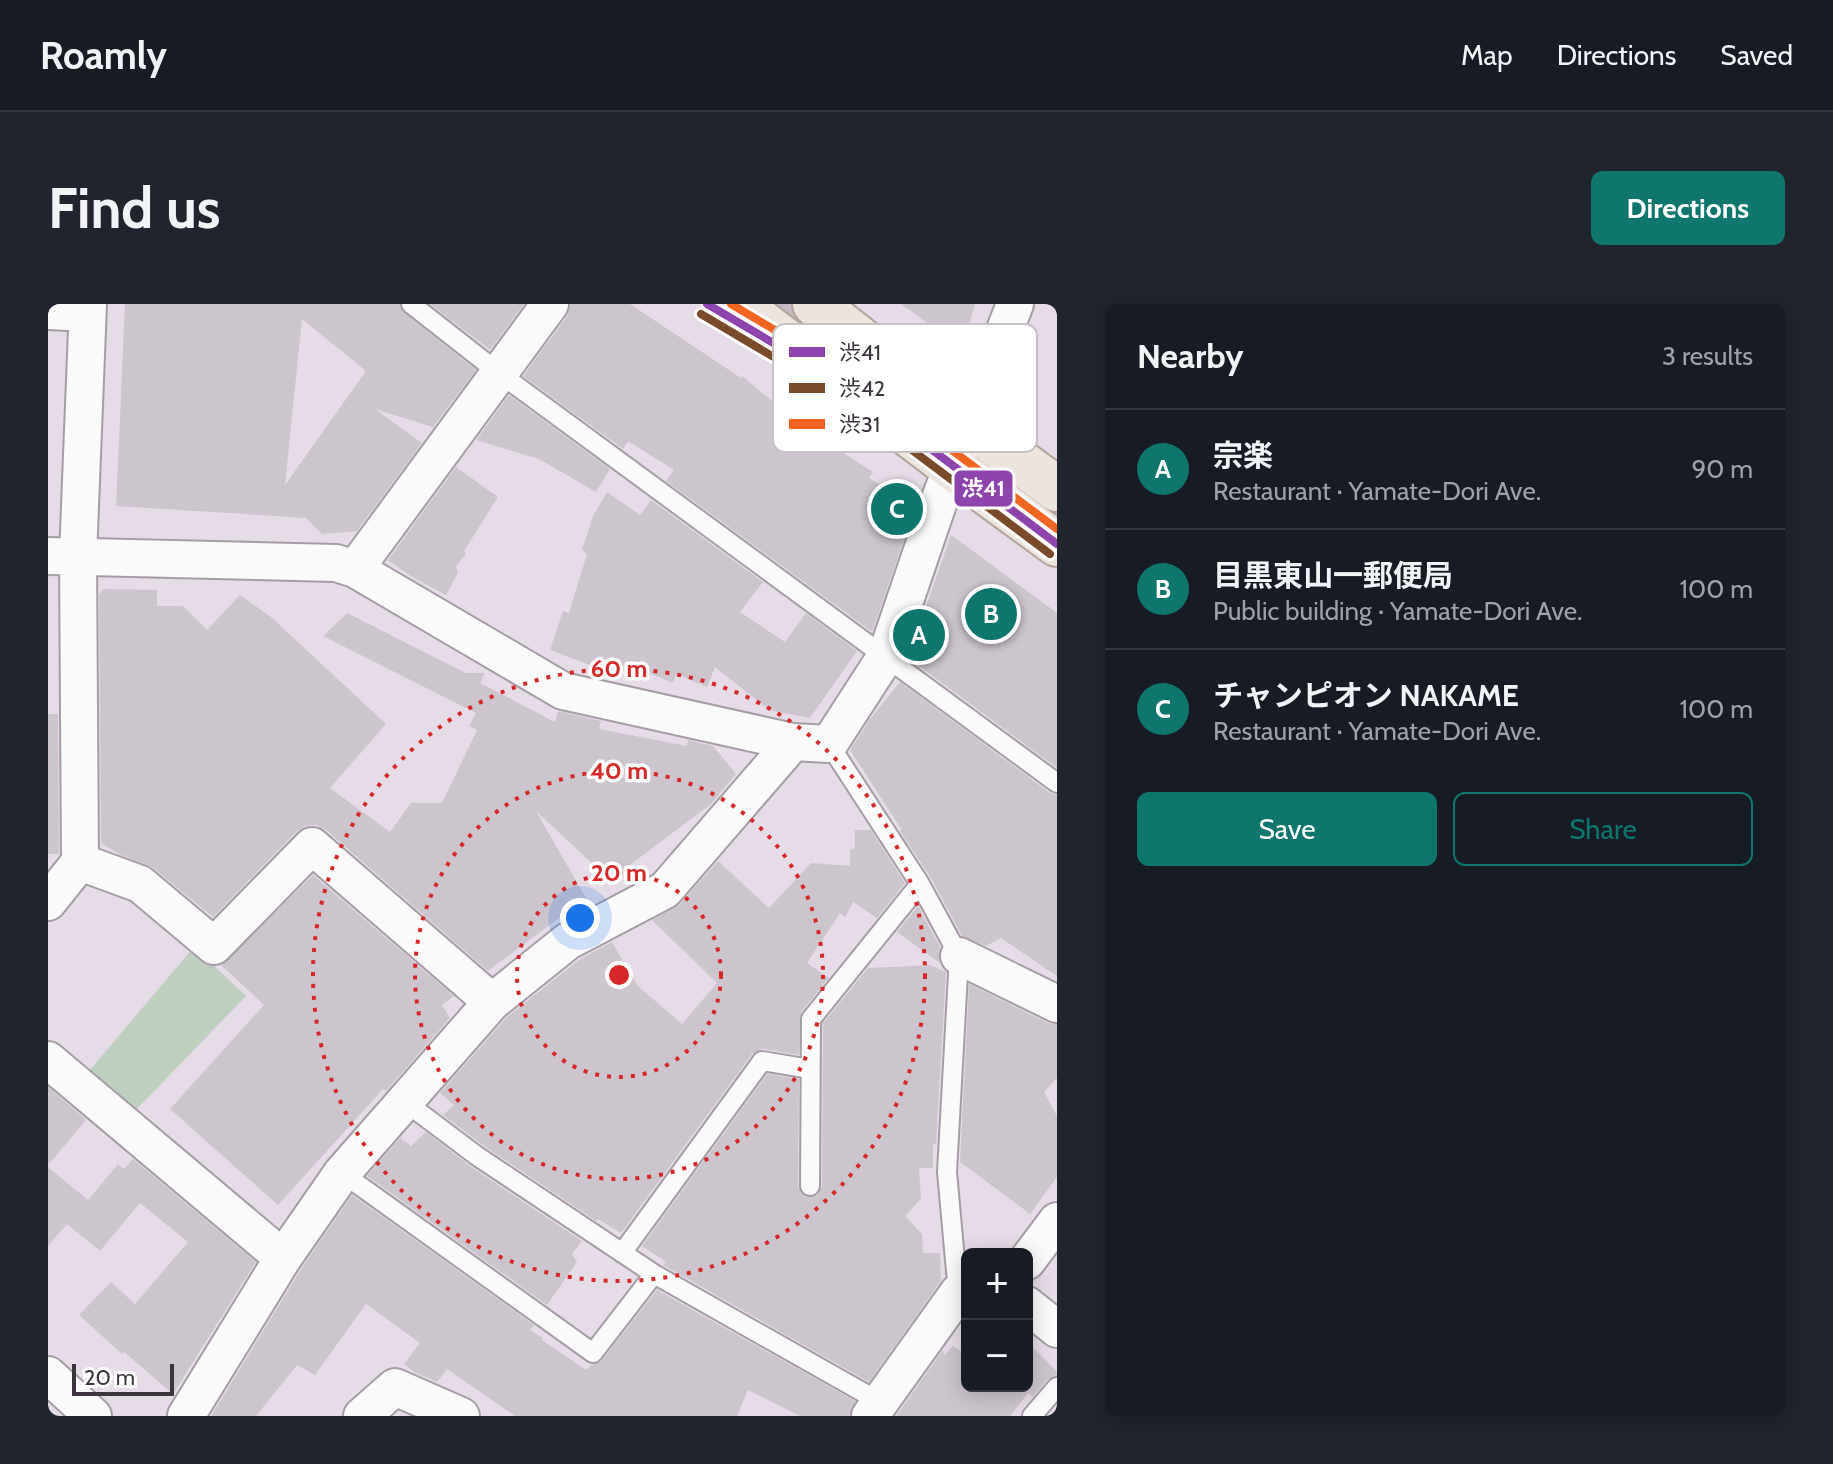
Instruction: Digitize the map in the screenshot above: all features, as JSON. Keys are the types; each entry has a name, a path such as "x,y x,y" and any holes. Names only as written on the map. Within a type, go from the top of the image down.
{"main road":[{"path":"707,304 773,343"},
{"path":"737,304 773,331"},
{"path":"815,304 840,324"},
{"path":"933,452 1057,544"},
{"path":"1006,452 1057,489"}],"street":[{"path":"355,569 550,304"},
{"path":"1007,324 1015,304"},
{"path":"48,311 87,308 63,556 80,862 48,902"},
{"path":"63,556 336,563 355,569 563,691 793,742 829,744 886,656 958,452"},
{"path":"186,1416 283,1258 342,1173 492,1002 568,941 665,890 793,742"},
{"path":"80,862 140,884 214,946 312,846 492,1002"},
{"path":"959,956 1057,1004"},
{"path":"48,1060 283,1258"},
{"path":"1033,1253 1057,1221"},
{"path":"875,1409 961,1294"},
{"path":"1033,1310 1057,1329"},
{"path":"48,1375 93,1416"},
{"path":"362,1416 395,1387 461,1416"}],"lane":[{"path":"411,304 499,373 1057,783"},
{"path":"829,744 920,884 959,956 947,1172 961,1285"},
{"path":"810,1186 811,1019 920,884"},
{"path":"622,1253 762,1061 810,1069"},
{"path":"404,1101 477,1156 654,1274 875,1409"},
{"path":"342,1173 593,1353 654,1274"},
{"path":"1032,1416 1057,1387"}],"green space":[{"path":"194,947 246,996 130,1116 84,1077"}],"building":[{"path":"125,304 399,304 404,313 476,370 433,427 375,409 422,443 357,531 322,534 306,518 116,506","holes":["302,319 366,371 285,485"]},
{"path":"430,304 524,304 490,350"},
{"path":"571,304 630,304 742,376 773,402 773,452 842,452 873,472 869,478 904,499 907,531 873,630 666,481 674,470 628,441 623,449 523,376 567,316"},
{"path":"901,304 975,304 969,324 929,324"},
{"path":"509,395 610,469 596,492 539,459 476,440"},
{"path":"456,467 498,497 456,566 458,573 446,595 388,560"},
{"path":"607,492 640,515 651,500 763,582 740,612 785,642 806,613 857,651 810,718 769,710 715,667 707,687 676,674 673,683 637,668 635,674 597,660 595,667 550,650 563,611 569,613 587,554 582,550 593,516"},
{"path":"951,535 1057,613 1057,768 915,663 917,661 909,655"},
{"path":"104,589 157,590 157,606 183,606 207,630 240,595 271,617 386,724 330,788 390,832 411,803 442,803 477,730 469,726 476,713 323,636 347,613 466,673 485,673 480,683 555,722 558,711 601,721 599,729 687,746 688,740 713,746 736,774 711,804 610,880 536,811 586,898 488,971 326,830 316,825 297,831 213,917 153,868 101,843 99,594"},
{"path":"900,682 1050,793 1057,795 1057,976 1001,938 986,946 962,936 931,878 850,750"},
{"path":"48,714 58,714 59,854 48,854"},
{"path":"855,830 871,830 905,883 877,918 853,902 845,917 840,913 807,963 829,978 801,1012 799,1055 763,1049 752,1054 621,1233 598,1219 596,1221 443,1115 454,1105 440,1093 507,1017 580,959 612,942 638,986 682,1024 717,983 652,920 680,904 718,861 769,908 811,863 850,866 850,850 855,848"},
{"path":"313,875 454,996 442,1005 450,1018 278,1205 170,1109 264,1005 221,965"},
{"path":"918,906 940,947 940,963 897,932"},
{"path":"930,965 946,972 936,1145 933,1143 933,1168 919,1168 921,1199 905,1216 922,1234 923,1253 940,1253 941,1281 869,1382 663,1265 666,1262 642,1246 767,1074 799,1079 798,1187 805,1197 817,1196 822,1186 823,1023 868,968"},
{"path":"969,984 1057,1025 1057,1078 1044,1092 1057,1116 1057,1177 1030,1214 960,1162"},
{"path":"48,1087 86,1120 48,1165"},
{"path":"426,1132 470,1166 582,1241 572,1254 577,1262 547,1305 367,1176 400,1138 411,1146"},
{"path":"133,1159 256,1262 173,1394 79,1315 111,1282 135,1304 188,1242 140,1203 100,1251 67,1224 48,1246 48,1167 88,1200 118,1164 124,1169"},
{"path":"352,1195 534,1325 530,1330 586,1370 602,1360 657,1290 855,1401 849,1416 800,1416 748,1390 737,1416 515,1416 447,1369 437,1382 404,1364 420,1343 366,1304 315,1375 297,1365 256,1416 211,1416 301,1269"},
{"path":"953,1346 961,1352 961,1392 1033,1392 1033,1347 1057,1375 1048,1379 1033,1397 1028,1393 1010,1416 896,1416 943,1350 944,1355"}],"tunnel":[{"path":"775,304 801,324"},
{"path":"968,452 1057,515"}],"transit line":[{"name":"渋41","path":"707,304 773,343"},
{"name":"渋31","path":"731,304 773,329"},
{"name":"渋42","path":"701,314 773,357"},
{"name":"渋42","path":"915,452 1050,554"},
{"name":"渋41","path":"935,452 1057,544"},
{"name":"渋31","path":"954,452 1057,529"}],"place":[{"name":"チャンピオン NAKAME","path":"897,509"},
{"name":"目黒東山一郵便局","path":"991,614"},
{"name":"宗楽","path":"919,635"}]}
